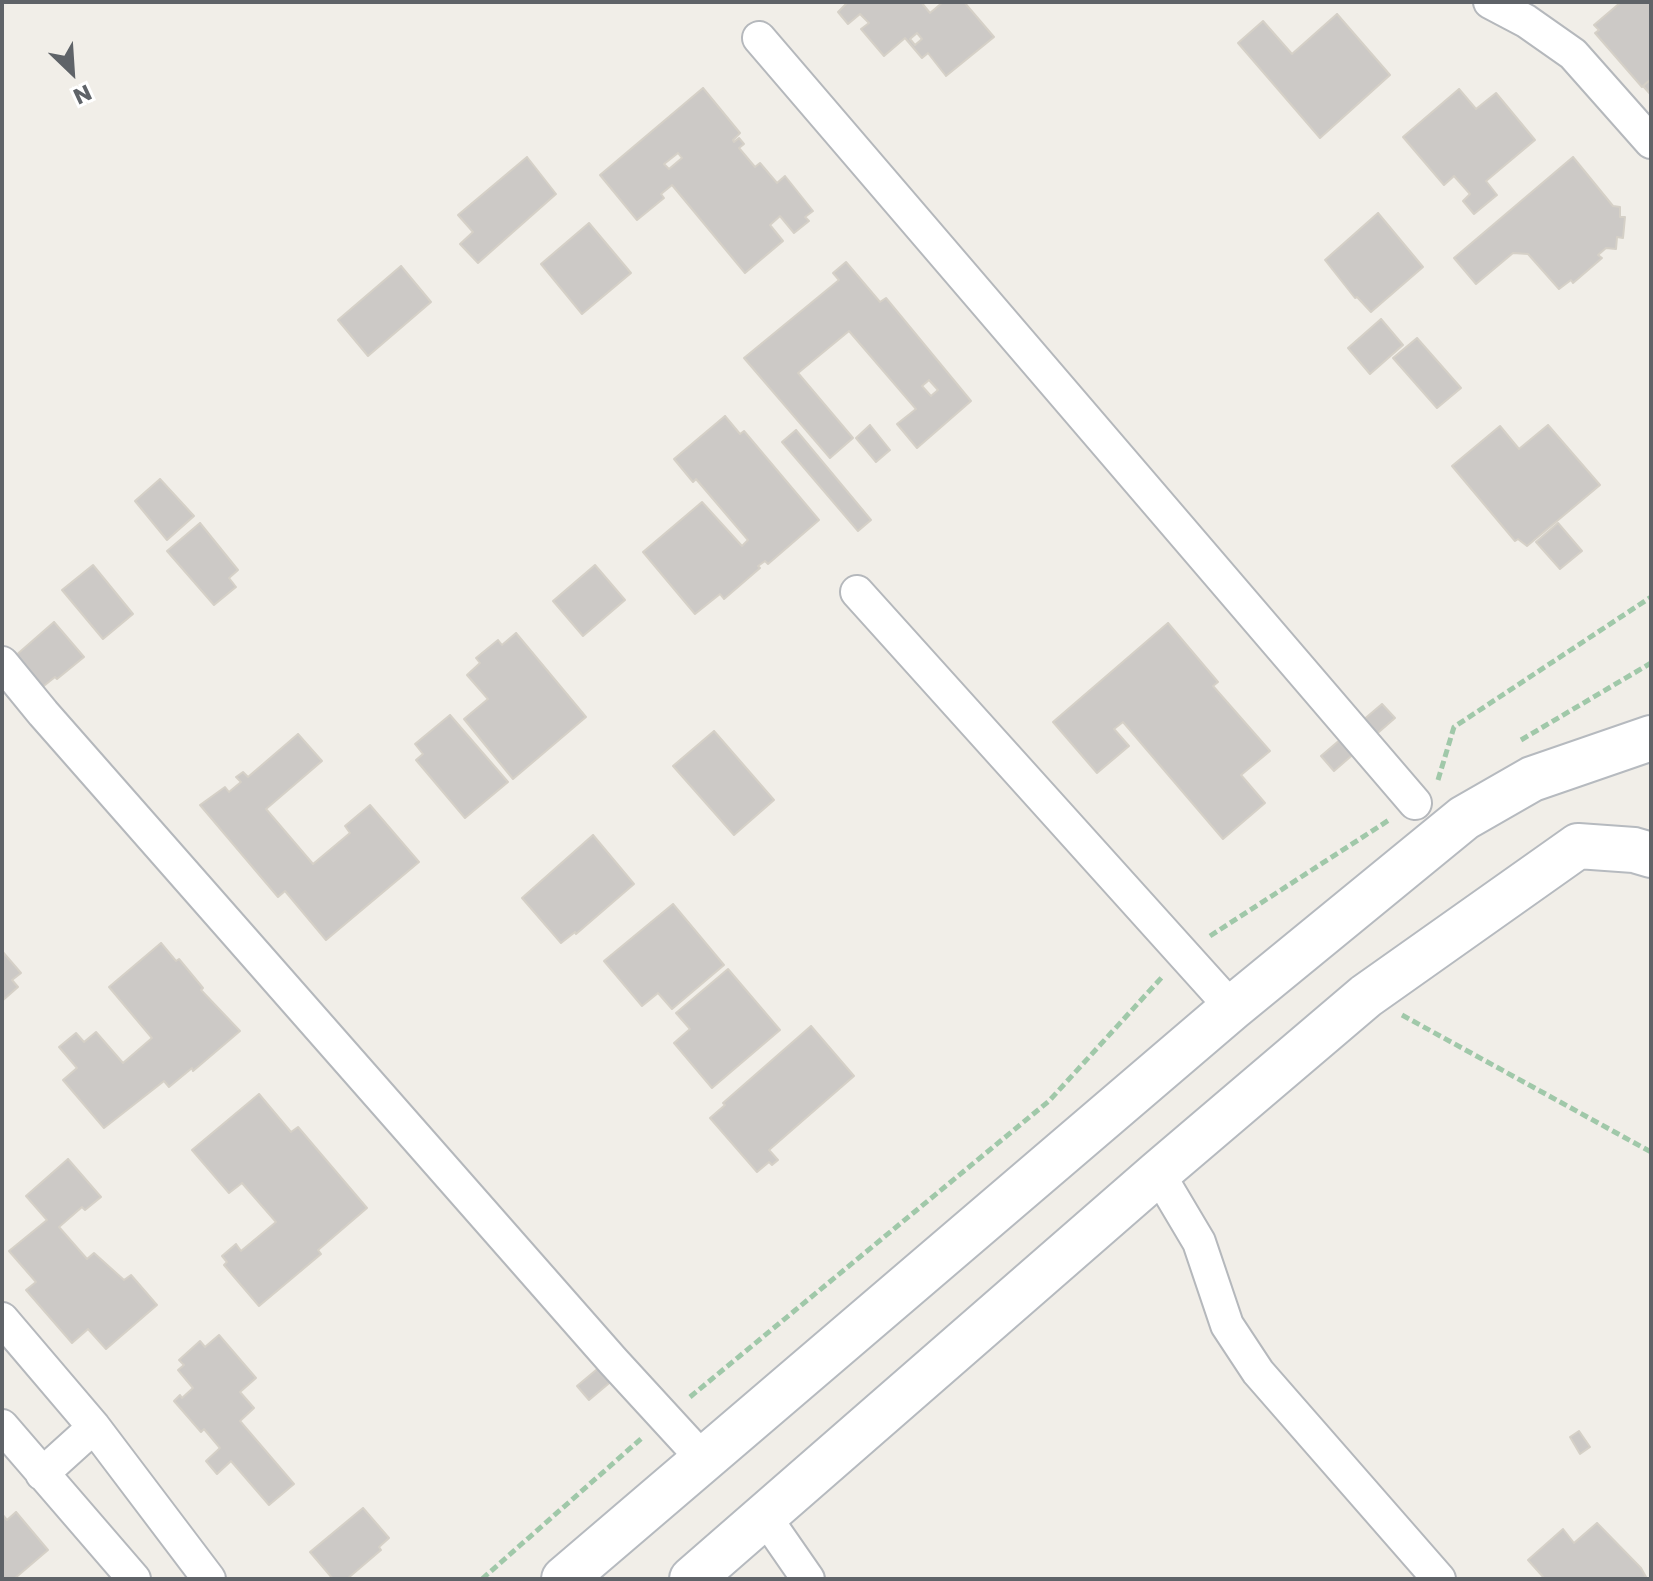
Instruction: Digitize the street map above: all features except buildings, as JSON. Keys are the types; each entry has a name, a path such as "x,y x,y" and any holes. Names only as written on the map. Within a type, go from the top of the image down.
{"main road":[{"path":"564,1579 1232,1008 1419,855 1440,799 1532,779 1651,738"},
{"path":"692,1579 1366,996 1578,846 1634,850 1651,855"}],"street":[{"path":"1490,2 1526,21 1573,54 1651,142"},
{"path":"759,38 1440,799"},
{"path":"857,592 1232,1008"},
{"path":"2,663 85,761 703,1459"},
{"path":"1158,1173 1199,1242 1227,1325 1258,1372 1439,1579"},
{"path":"2,1319 94,1427 209,1579"},
{"path":"2,1426 134,1579"},
{"path":"42,1474 94,1427"},
{"path":"765,1517 808,1579"}],"path":[{"path":"482,1579 665,1418 1049,1101 1184,953 1440,799 1454,727 1651,597"},
{"path":"1516,743 1651,663"},
{"path":"1366,996 1651,1152"}]}
